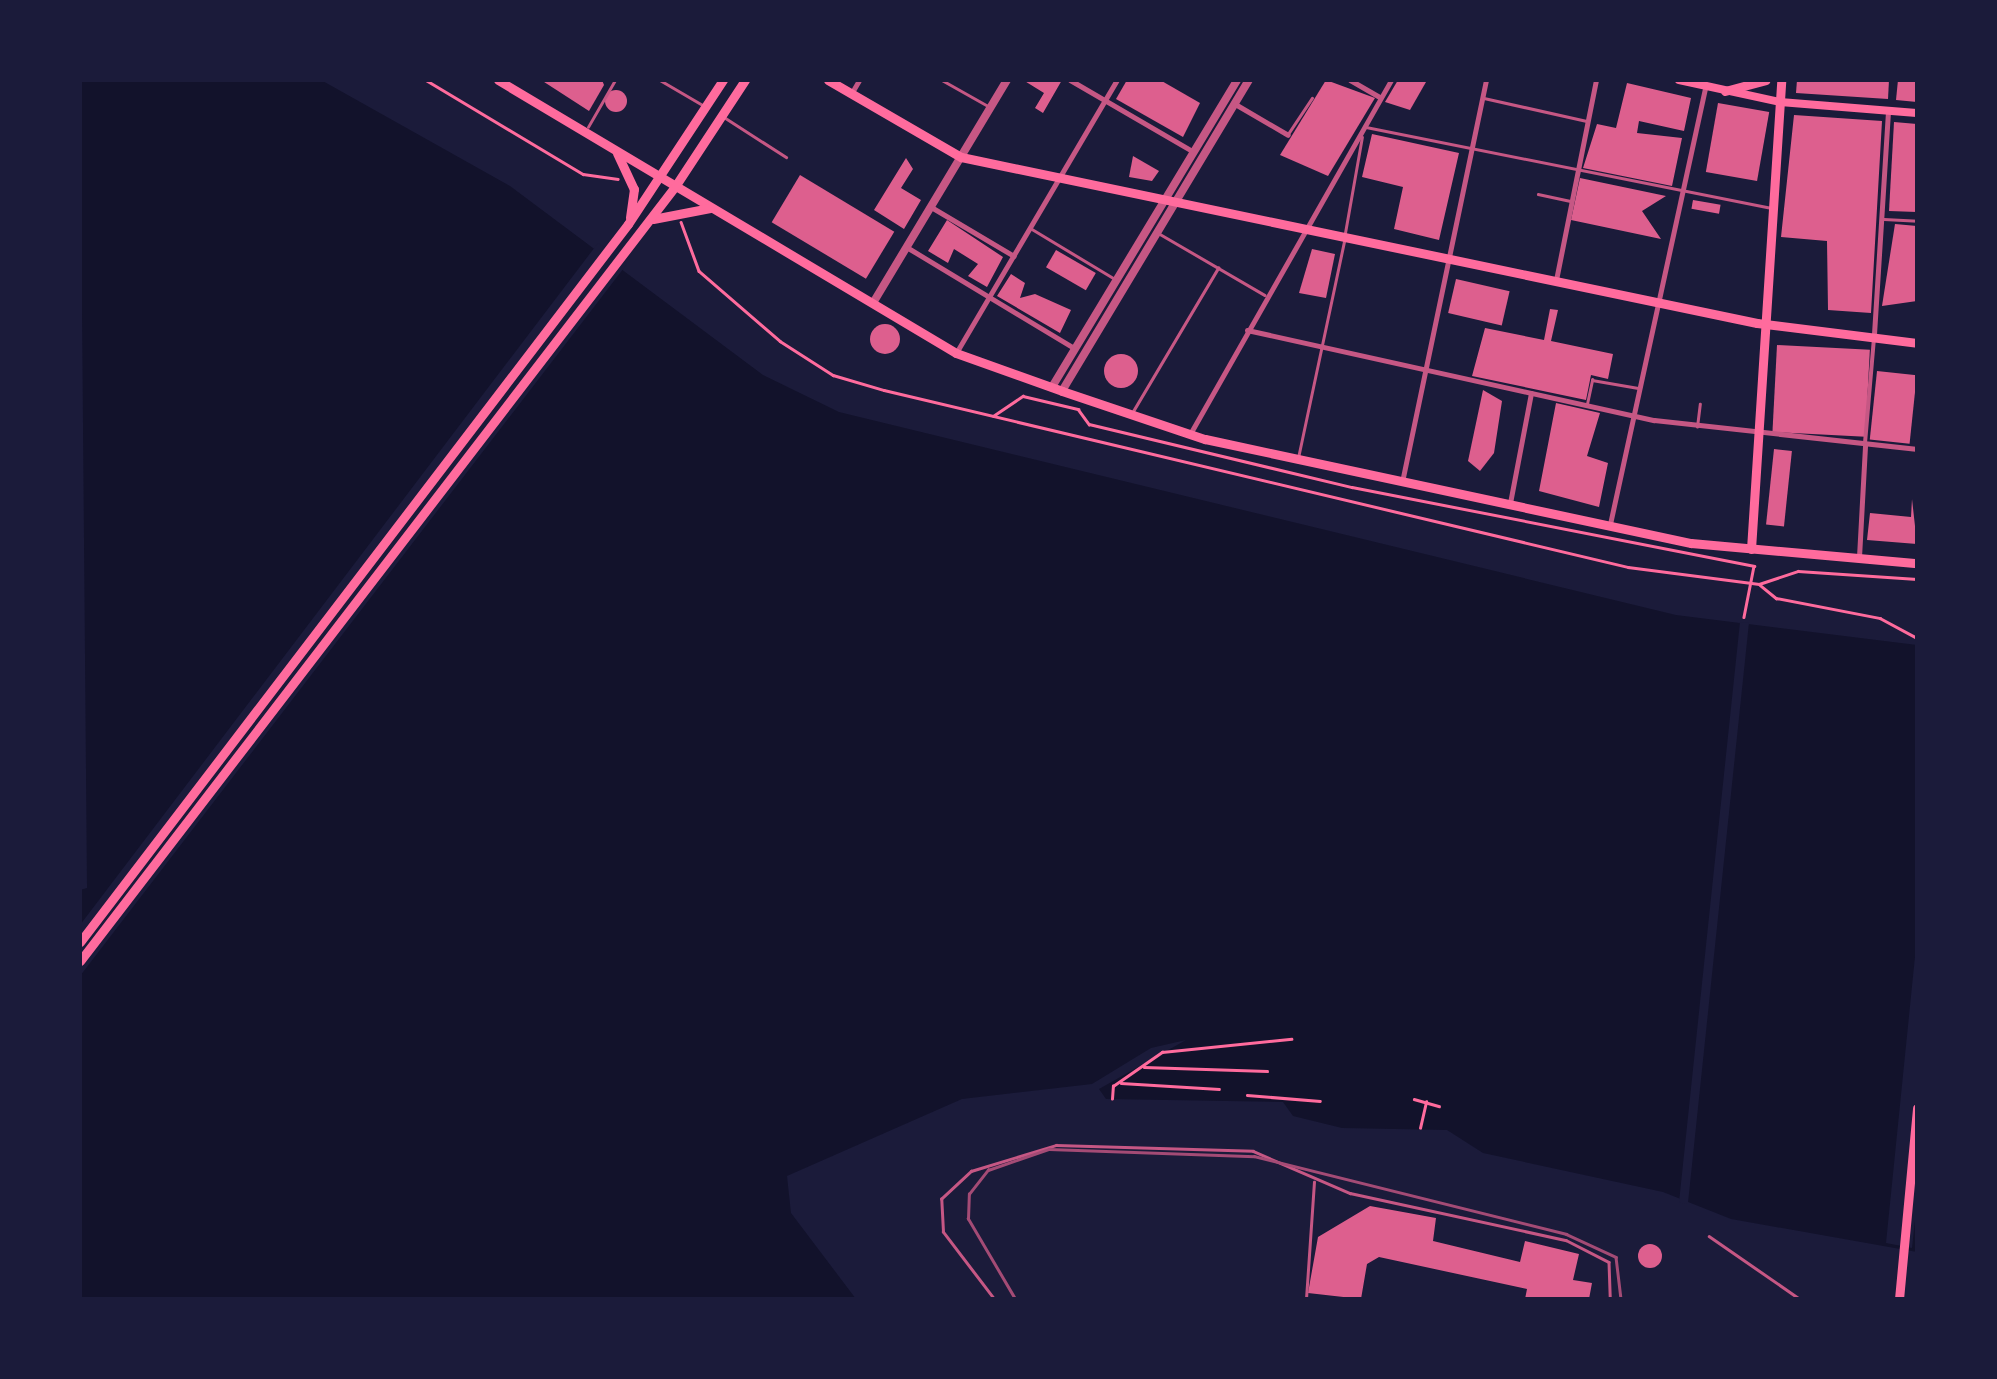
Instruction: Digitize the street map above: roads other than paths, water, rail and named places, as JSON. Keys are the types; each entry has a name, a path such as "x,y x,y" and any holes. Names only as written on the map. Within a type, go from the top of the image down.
{"main road":[{"path":"498,80 956,353 1057,389 1190,434 1402,484 1751,549 1917,563"},
{"path":"80,942 628,224 723,80"},
{"path":"80,960 676,185 744,80"},
{"path":"828,80 961,157 1766,325 1874,334 1917,342"},
{"path":"1679,80 1780,102 1917,113"},
{"path":"1725,91 1766,80"},
{"path":"1751,549 1780,80"},
{"path":"612,147 634,189 628,224"},
{"path":"643,226 675,208 716,209"},
{"path":"1899,1299 1917,1108"}],"street":[{"path":"515,90 520,80"},
{"path":"852,94 860,80"},
{"path":"874,302 1008,80"},
{"path":"1070,80 1195,152"},
{"path":"956,353 1117,80"},
{"path":"1057,389 1117,280 1250,80"},
{"path":"1350,80 1380,97"},
{"path":"1190,434 1390,80"},
{"path":"1402,484 1486,80"},
{"path":"1555,283 1596,80"},
{"path":"1057,389 1159,233 1171,201 1233,81"},
{"path":"1610,524 1705,86"},
{"path":"1235,104 1288,135"},
{"path":"1858,557 1888,111"},
{"path":"931,208 1014,256"},
{"path":"907,247 1076,350"},
{"path":"1247,330 1634,416 1759,437 1917,450"},
{"path":"1510,504 1530,393"}],"lane":[{"path":"584,132 615,80"},
{"path":"660,80 707,107"},
{"path":"942,80 991,108"},
{"path":"1288,135 1312,98"},
{"path":"1482,98 1588,121"},
{"path":"722,116 786,157"},
{"path":"1298,459 1364,126 1682,193 1774,208"},
{"path":"1538,194 1572,201"},
{"path":"1882,219 1917,221"},
{"path":"1031,228 1117,280"},
{"path":"1159,233 1267,296"},
{"path":"1131,414 1218,268"},
{"path":"1587,406 1592,380 1640,388"},
{"path":"1697,427 1700,404"},
{"path":"994,1299 949,1244 938,1214 952,1182 1041,1146 1238,1149 1314,1179 1602,1255 1614,1269 1610,1299"},
{"path":"1306,1299 1314,1179"},
{"path":"1708,1236 1800,1299"}],"railway":[{"path":"1015,1299 968,1219 969,1194 988,1170 1049,1149 1254,1156 1566,1234 1616,1257 1621,1299"}]}
